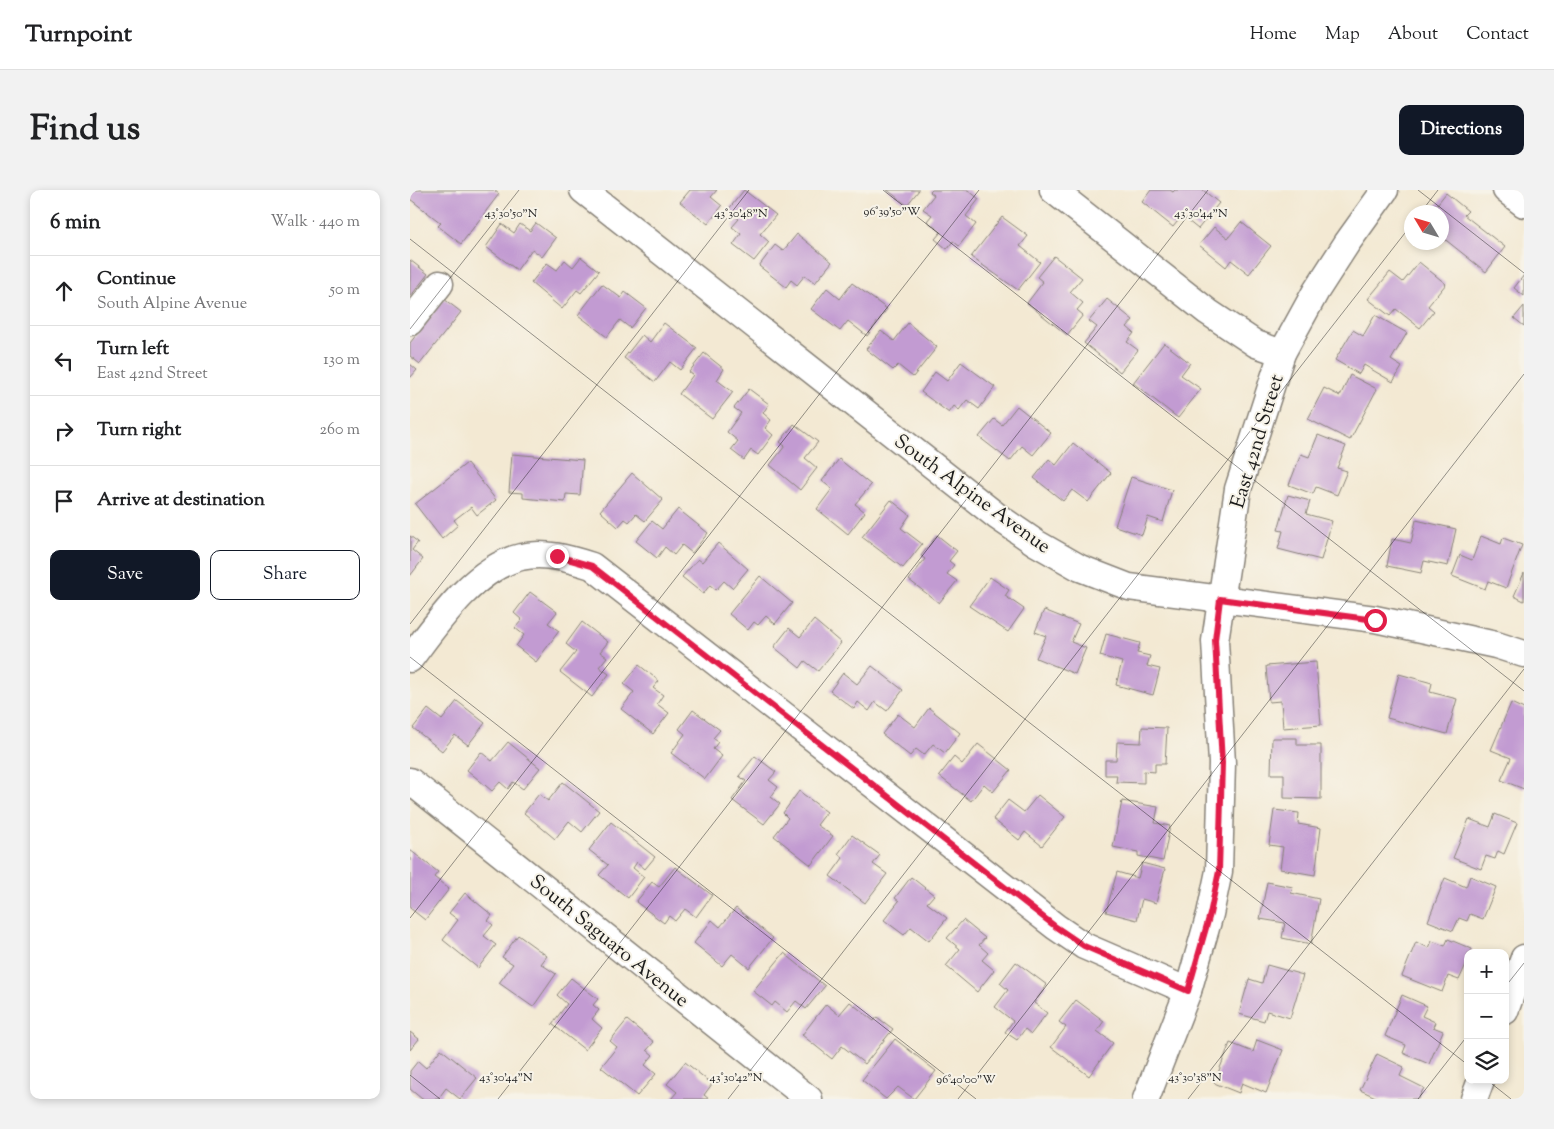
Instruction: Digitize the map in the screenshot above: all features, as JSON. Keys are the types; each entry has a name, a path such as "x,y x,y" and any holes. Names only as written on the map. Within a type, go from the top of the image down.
{"street":[{"name":"South Alpine Avenue","path":"583,190 998,517 1036,543 1080,568 1129,587 1375,620 1496,646 1524,654"},
{"path":"1053,190 1208,312 1256,344 1282,353"},
{"name":"East 42nd Street","path":"1146,1099 1188,991 1210,914 1219,871 1222,763 1215,640 1238,489 1282,353 1316,291 1385,190"},
{"path":"1506,190 1524,204"},
{"path":"410,322 440,284"},
{"path":"410,659 460,595 486,573 521,556 557,556 592,566 1056,927 1084,946 1188,991"},
{"name":"South Saguaro Avenue","path":"410,781 809,1099"},
{"path":"1513,1002 1524,958"},
{"path":"1474,1099 1480,1084"}],"building":[{"path":"410,190 494,190 499,194 461,244 438,226 441,223 410,199"},
{"path":"690,190 717,190 711,197 722,206 708,224 680,202"},
{"path":"744,190 776,215 760,234 769,242 754,261 733,245 741,234 732,227 739,219 728,210"},
{"path":"887,190 919,190 907,205"},
{"path":"932,190 968,190 979,199 966,216 976,224 959,246 953,241 947,249 935,239 941,232 927,221 932,215 923,209 934,195 930,192"},
{"path":"1151,190 1170,190 1173,192 1175,190 1203,190 1219,203 1198,229 1182,216 1173,227 1142,202"},
{"path":"1446,193 1468,211 1464,215 1505,247 1486,272 1449,243 1449,205 1437,205"},
{"path":"1002,217 1028,236 1020,246 1040,262 1018,290 971,257"},
{"path":"1241,222 1271,246 1249,274 1231,260 1226,267 1199,245 1214,227 1228,238"},
{"path":"536,223 556,238 542,257 532,249 517,270 486,247 502,224 514,233 520,224 530,231"},
{"path":"797,234 832,262 815,283 805,275 797,285 791,280 786,287 759,266 775,245 783,251"},
{"path":"1054,256 1082,278 1070,292 1083,303 1077,310 1083,315 1067,335 1027,303 1043,282 1037,277"},
{"path":"581,257 599,271 581,293 577,290 562,309 531,283 547,263 557,270 565,260 573,267"},
{"path":"410,260 428,274 410,297"},
{"path":"1419,262 1446,284 1428,306 1434,311 1420,328 1396,309 1390,316 1368,299 1390,272 1403,282"},
{"path":"1524,275 1524,296 1514,288"},
{"path":"852,283 887,309 867,336 848,321 840,331 811,309 827,288 840,299"},
{"path":"602,284 621,298 625,292 646,308 630,328 620,320 607,337 578,315"},
{"path":"444,299 461,312 420,364 410,356 410,343"},
{"path":"1107,299 1133,320 1127,327 1134,333 1127,342 1138,350 1120,372 1084,343 1097,327 1089,321"},
{"path":"1524,306 1524,326 1514,318"},
{"path":"1375,315 1407,333 1391,360 1402,367 1393,382 1364,365 1359,374 1335,360 1353,330 1363,336"},
{"path":"664,323 697,348 680,370 670,362 655,382 624,358 642,335 650,342"},
{"path":"908,323 937,347 913,377 898,365 893,370 866,349 881,331 894,341"},
{"path":"1164,343 1190,363 1181,375 1201,389 1178,418 1133,383"},
{"path":"704,353 724,369 717,380 733,392 712,419 679,394 693,375 689,372"},
{"path":"961,362 995,387 979,409 967,400 959,410 954,406 949,413 921,392 935,372 947,381"},
{"path":"410,364 417,370 410,378"},
{"path":"1350,375 1377,389 1350,440 1308,419 1324,388 1340,396"},
{"path":"749,389 769,404 763,413 771,420 765,428 773,435 758,455 751,450 744,460 731,450 738,441 727,432 741,413 734,408"},
{"path":"1017,406 1051,433 1033,455 1022,446 1010,461 979,437 994,419 1002,425"},
{"path":"794,424 818,442 805,458 817,468 800,490 770,465 785,446 780,442"},
{"path":"1318,435 1346,446 1337,468 1347,471 1337,495 1316,487 1313,494 1289,485 1301,454 1309,457"},
{"path":"1073,443 1111,473 1088,502 1072,490 1063,501 1034,478 1049,459 1056,465"},
{"path":"512,454 583,460 580,495 566,494 565,502 523,498 523,493 509,492"},
{"path":"839,459 871,485 855,504 865,512 848,534 817,509 832,489 822,481"},
{"path":"467,463 496,500 477,515 471,507 454,520 458,525 442,539 415,504"},
{"path":"632,473 663,500 645,521 636,514 629,522 625,519 618,527 600,511"},
{"path":"1131,477 1172,490 1163,522 1148,517 1142,535 1115,526"},
{"path":"1288,495 1310,501 1306,514 1332,521 1321,560 1278,549 1283,531 1278,530"},
{"path":"891,500 910,515 901,528 922,544 903,568 862,537"},
{"path":"678,509 708,533 692,553 682,545 674,555 665,547 657,558 636,541 652,521 662,529"},
{"path":"1416,520 1456,529 1448,566 1424,561 1421,573 1387,566 1392,539 1411,543"},
{"path":"937,535 957,551 949,561 954,565 947,574 957,581 939,603 909,580 925,559 921,556"},
{"path":"410,536 418,542 412,550 423,559 410,576"},
{"path":"1481,536 1501,544 1503,538 1522,545 1506,588 1488,581 1485,589 1452,576 1460,555 1472,560"},
{"path":"718,543 748,569 732,588 724,581 716,590 710,585 703,594 682,577 698,559 702,562"},
{"path":"1524,573 1524,601 1514,596"},
{"path":"760,576 792,603 775,624 766,616 758,625 754,622 748,630 729,614"},
{"path":"990,577 1009,590 1005,596 1024,609 1008,632 969,606"},
{"path":"530,592 557,612 548,623 559,631 536,662 516,646 524,635 515,628 522,620 514,613"},
{"path":"1044,610 1079,624 1071,642 1086,648 1075,674 1036,658 1046,636 1035,632"},
{"path":"814,620 841,643 818,671 805,661 800,668 774,647 789,628 800,637"},
{"path":"582,622 608,642 600,652 607,657 599,667 609,674 592,697 560,672 576,652 566,644"},
{"path":"1106,634 1140,643 1137,653 1150,656 1147,666 1160,669 1153,695 1116,685 1122,662 1100,656"},
{"path":"1316,662 1321,725 1283,728 1281,701 1269,702 1266,666"},
{"path":"639,665 659,681 653,688 663,695 657,704 669,713 653,734 621,709 634,692 624,684"},
{"path":"872,666 903,690 887,711 875,702 869,711 858,702 854,709 830,691 843,673 857,684"},
{"path":"1399,674 1432,683 1430,692 1457,699 1447,734 1387,718"},
{"path":"457,701 485,723 468,745 455,735 442,751 413,728 428,709 442,720"},
{"path":"1511,703 1524,709 1524,789 1501,780 1511,758 1491,750"},
{"path":"929,708 960,733 945,753 933,744 924,755 916,749 910,756 882,734 898,714 915,727"},
{"path":"693,710 720,730 713,738 718,742 713,749 722,756 705,779 671,753 685,734 679,729"},
{"path":"1142,727 1167,728 1165,764 1155,764 1155,772 1144,771 1144,783 1116,782 1117,775 1105,775 1105,760 1116,760 1117,742 1141,743"},
{"path":"1272,738 1297,738 1297,745 1321,745 1321,799 1284,798 1284,774 1271,774"},
{"path":"508,742 540,768 523,789 513,782 508,789 500,782 492,791 467,770 481,752 492,761"},
{"path":"978,744 1011,770 993,792 984,784 971,801 939,776 954,757 962,764"},
{"path":"755,756 776,772 769,780 778,787 771,797 780,804 764,824 732,800 746,781 739,776"},
{"path":"563,782 599,811 582,832 569,821 555,839 524,813 539,794 548,801"},
{"path":"799,791 827,812 817,825 833,836 811,865 774,836 788,818 783,813"},
{"path":"1038,795 1065,817 1042,846 1025,832 1019,840 993,819 1008,800 1024,812"},
{"path":"1122,801 1158,807 1155,823 1170,826 1163,861 1138,856 1138,852 1113,847"},
{"path":"1274,810 1299,813 1298,824 1321,828 1315,875 1280,869 1283,847 1269,845"},
{"path":"1495,814 1517,823 1504,854 1498,851 1495,859 1486,856 1481,869 1453,858 1469,819 1490,827"},
{"path":"611,822 655,857 645,869 637,862 633,868 644,877 628,898 599,875 608,865 589,850"},
{"path":"852,835 880,855 873,864 887,874 865,903 830,876 843,858 838,854"},
{"path":"410,850 438,872 434,877 449,889 425,920 410,908"},
{"path":"1142,863 1165,869 1156,903 1142,899 1137,920 1106,912 1117,872 1138,878"},
{"path":"675,867 712,895 696,917 685,909 675,921 669,916 664,923 636,902 652,882 659,887"},
{"path":"1470,876 1496,887 1483,919 1470,914 1467,921 1459,918 1453,931 1428,921 1445,878 1466,887"},
{"path":"911,877 934,895 927,903 947,918 929,941 911,927 904,935 884,920 899,901 895,898"},
{"path":"1267,882 1293,887 1291,893 1319,899 1311,944 1282,938 1285,923 1260,919"},
{"path":"465,893 492,915 488,921 493,925 484,936 496,945 478,968 443,940 458,920 449,913"},
{"path":"736,908 773,938 749,968 732,954 722,966 694,943 712,920 720,927"},
{"path":"963,920 985,938 979,945 988,953 982,960 994,970 977,992 946,966 960,949 947,938"},
{"path":"518,935 547,956 541,964 556,974 533,1007 499,983 513,964 502,957"},
{"path":"1448,939 1472,949 1464,949 1464,969 1459,980 1448,976 1442,992 1402,976 1416,942 1429,948 1432,941 1445,946"},
{"path":"784,953 825,986 806,1009 796,1001 787,1012 775,1002 772,1006 753,991"},
{"path":"1016,962 1047,985 1034,1003 1047,1013 1031,1034 1025,1029 1017,1040 1005,1032 1013,1021 995,1007 1008,990 1000,983"},
{"path":"1267,965 1303,975 1290,1018 1267,1011 1264,1021 1239,1014 1249,979 1262,983"},
{"path":"571,978 598,999 593,1005 599,1010 592,1019 602,1028 585,1050 552,1024 567,1004 557,995"},
{"path":"1402,995 1427,1006 1422,1016 1435,1022 1433,1027 1443,1031 1429,1064 1403,1053 1406,1045 1385,1036"},
{"path":"1076,1000 1104,1021 1097,1031 1113,1043 1089,1076 1051,1047 1066,1027 1059,1022"},
{"path":"850,1002 874,1021 877,1017 893,1029 865,1064 842,1046 832,1059 802,1035 826,1004 839,1015"},
{"path":"627,1020 654,1042 647,1050 653,1055 645,1065 656,1074 637,1096 601,1067 617,1047 610,1041"},
{"path":"410,1032 419,1039 410,1050"},
{"path":"895,1039 936,1071 914,1099 898,1087 886,1099 862,1080"},
{"path":"1257,1040 1283,1050 1266,1093 1242,1083 1239,1093 1214,1083 1230,1043 1253,1052"},
{"path":"441,1049 477,1078 460,1099 446,1088 438,1099 422,1099 410,1089 410,1071 418,1061 426,1068"},
{"path":"1377,1054 1404,1067 1400,1076 1424,1088 1418,1099 1380,1099 1360,1090"},
{"path":"685,1062 712,1084 704,1095 709,1099 671,1099 677,1092 667,1084"}],"route":[{"path":"557,556 592,566 1056,927 1084,946 1112,960 1188,991 1210,914 1219,871 1222,763 1215,640 1220,599 1375,620"}]}
